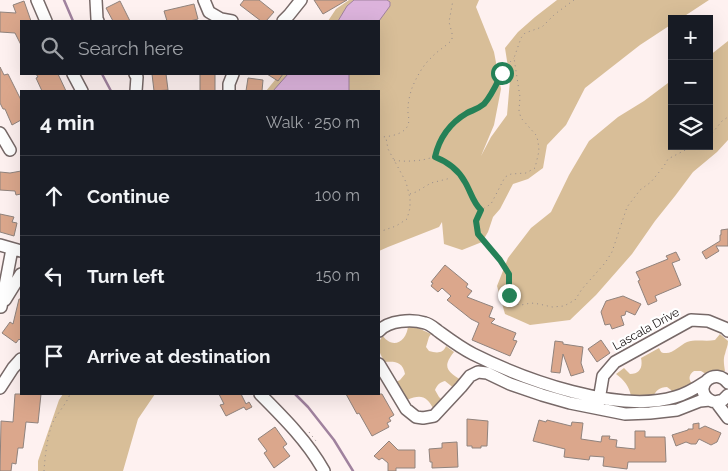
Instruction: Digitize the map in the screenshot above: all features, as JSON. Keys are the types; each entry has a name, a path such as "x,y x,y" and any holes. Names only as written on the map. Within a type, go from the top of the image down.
{"street":[{"path":"37,0 46,20"},
{"path":"96,0 98,20"},
{"path":"204,0 209,12 226,20"},
{"path":"284,20 301,0"},
{"path":"74,75 81,90"},
{"path":"135,75 137,78 136,90"},
{"path":"230,90 229,84 233,75"},
{"path":"0,133 10,150"},
{"path":"0,245 17,250 1,308"},
{"path":"1,308 20,276"},
{"path":"380,330 382,327 404,320 426,323 471,353 526,377 625,414 677,410 700,402 723,400 728,395"},
{"name":"Lascala Drive","path":"598,404 603,376 615,362 691,320 708,321 728,331"},
{"path":"380,366 406,409 416,417 423,418 434,416 470,376 473,365 471,353"},
{"path":"0,388 20,360"},
{"path":"470,376 478,372 487,373 542,396 598,404 626,401 649,402 675,398 694,390 712,376 728,371"},
{"path":"717,376 725,379 728,383"},
{"path":"706,382 703,390 704,394 728,418"},
{"path":"261,395 293,428 316,457 324,471"}],"path":[{"path":"380,137 404,131 409,124 410,118 407,109 416,79 430,58 452,40 449,22 453,0"},
{"path":"435,157 437,148 448,129 456,121 486,102 502,73 514,58 521,38 525,33 542,27 574,0"},
{"path":"514,58 520,97 519,111 521,118 536,135 539,151 534,168 526,173 506,176 491,204 481,210 476,221 478,234 509,274 509,295 512,304 531,303 552,307 564,306 575,300 612,252 627,207 640,190 651,182 668,159 685,150"},
{"path":"713,132 728,117"},
{"path":"380,232 396,226 406,219 410,208 406,182 388,149 386,137"},
{"path":"394,160 422,160 435,157 447,162 459,173 477,207 481,210"},
{"path":"409,194 431,183 451,178"},
{"path":"44,471 48,442 53,424 70,395"}],"shaded area":[{"path":"349,0 479,0 476,7 494,52 501,89 494,125 481,156 491,137 507,115 510,80 505,48 518,32 557,0 709,0 686,15 668,15 668,27 640,45 585,88 566,125 547,145 543,168 528,179 513,184 500,209 493,217 482,242 462,250 444,244 442,222 439,227 380,251 380,90 267,90 279,75 380,75 380,20 329,20 336,9"},
{"path":"354,0 387,0 390,2 390,6 380,20 339,20 347,6"},
{"path":"728,41 728,140 693,172 632,254 596,295 570,320 530,325 505,314 497,286 508,258 531,228 551,212 569,175 589,141 618,117 668,83 668,150 713,150 713,53"},
{"path":"287,75 349,75 349,90 274,90"},
{"path":"408,326 431,334 426,347 429,351 441,352 446,346 454,352 447,365 449,371 461,380 455,389 445,381 438,385 435,390 443,401 434,410 426,399 416,397 407,400 396,382 405,374 404,370 395,362 385,362 380,352 380,340 383,336 395,343 405,336"},
{"path":"720,334 728,341 724,358 725,371 712,371 706,374 701,371 694,371 689,378 694,385 674,395 667,387 658,390 653,399 631,396 626,383 616,374 624,368 630,374 636,373 642,364 641,358 659,348 662,352 668,353 687,342 715,340"},
{"path":"62,395 154,395 138,419 123,471 38,471 38,461"}],"building":[{"path":"244,0 259,0 274,12 267,20 260,20 240,5"},
{"path":"314,0 347,0 323,14"},
{"path":"24,1 31,20 20,20 20,43 15,33 0,32 0,12 16,13 13,5"},
{"path":"120,1 130,20 112,20 106,8"},
{"path":"194,4 198,19 167,20 164,11"},
{"path":"0,67 4,75 8,74 20,98 20,121 12,125 5,109 3,109 0,103"},
{"path":"37,75 58,75 66,90 42,90 36,78 38,77"},
{"path":"152,75 166,75 168,90 154,90"},
{"path":"200,75 215,75 215,90 200,90"},
{"path":"269,75 282,75 278,81"},
{"path":"248,78 263,80 262,90 246,90"},
{"path":"20,171 20,194 16,195 15,191 0,190 0,172"},
{"path":"0,214 14,217 12,222 17,223 14,236 0,232"},
{"path":"728,229 728,246 716,246 719,251 706,259 702,252 720,241 721,230"},
{"path":"676,252 680,260 672,263 681,285 655,296 657,301 648,305 636,272 668,259 666,256"},
{"path":"445,265 468,284 466,287 472,291 467,297 493,307 489,317 495,319 491,323 516,333 513,340 517,341 510,356 472,340 479,323 447,300 451,296 442,288 438,292 431,286 433,283 431,282"},
{"path":"623,296 641,304 635,315 626,311 625,315 621,316 624,325 612,329 610,324 605,325 601,312 606,301"},
{"path":"20,299 20,340 16,343 2,333 10,322 13,324"},
{"path":"601,340 610,353 597,362 588,349"},
{"path":"555,341 583,347 581,363 584,372 571,376 563,354 560,373 551,372"},
{"path":"15,394 41,395 38,423 26,422 23,448 18,448 16,464 12,463 11,471 0,471 1,421 13,422"},
{"path":"382,394 394,415 389,418 391,421 387,423 389,427 372,436 359,413 357,414 347,395"},
{"path":"220,395 242,395 246,404 249,402 252,407 246,410 244,407 226,416 220,405 224,404"},
{"path":"467,419 488,421 487,446 472,448 472,446 467,446"},
{"path":"539,420 571,426 572,422 583,423 581,439 601,442 602,436 610,436 609,439 617,440 616,447 635,449 635,431 645,431 645,437 665,437 666,462 628,462 627,469 603,466 604,457 590,456 589,460 564,457 565,449 533,441"},
{"path":"699,423 699,429 705,426 721,433 717,442 711,445 699,439 696,444 686,442 676,446 672,435 693,429 693,424"},
{"path":"275,427 287,444 283,447 290,456 274,468 264,453 267,451 258,439"},
{"path":"389,441 398,450 415,450 415,468 396,468 396,471 388,471 388,463 382,458 379,460 374,456"},
{"path":"457,442 458,467 432,468 429,449 442,448 442,443"}],"waterway":[{"path":"64,0 73,20"},
{"path":"103,75 110,90"},
{"path":"296,395 334,440 353,471"}],"route":[{"path":"502,73 486,102 456,121 448,129 437,148 435,157 447,162 459,173 477,207 481,210 476,221 478,234 509,274 509,295"}]}
